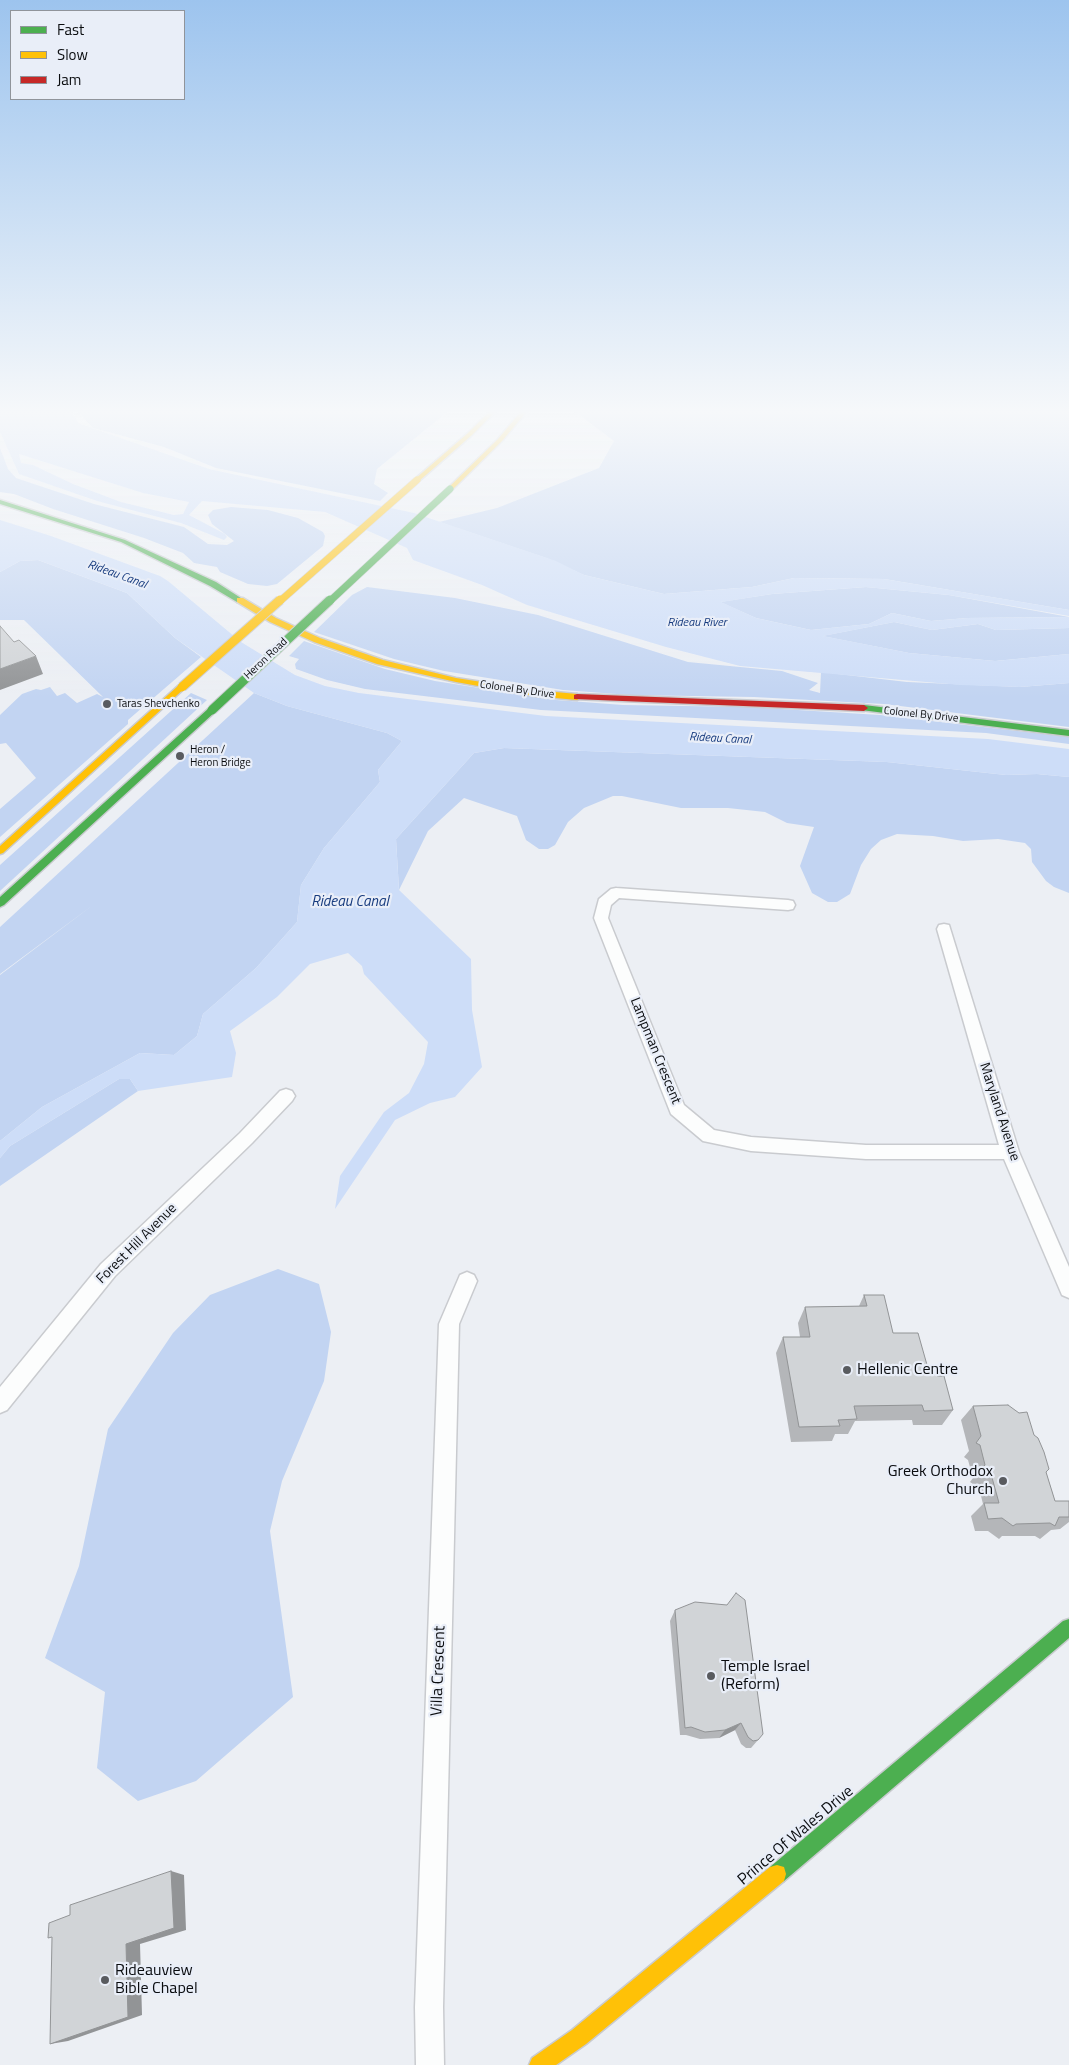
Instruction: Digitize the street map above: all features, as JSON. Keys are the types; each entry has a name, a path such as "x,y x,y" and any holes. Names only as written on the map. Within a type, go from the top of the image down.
{"main road":[{"name":"Colonel By Drive","path":"10,505 131,545 213,584 273,620 324,643 380,662 456,680 534,693 574,697 860,708 1069,733"},
{"path":"0,850 388,505"},
{"name":"Heron Road","path":"0,903 432,505"},
{"name":"Prince Of Wales Drive","path":"539,2065 579,2037 722,1920 1069,1627"}],"street":[{"name":"Lampman Crescent","path":"788,906 616,893 604,903 601,918 677,1109 709,1136 751,1144 866,1152 1010,1152"},
{"name":"Maryland Avenue","path":"944,929 1010,1152 1069,1289"},
{"name":"Forest Hill Avenue","path":"0,1403 108,1270 246,1138 286,1096"},
{"name":"Villa Crescent","path":"430,2065 429,2007 448,1324 467,1281"}],"shaded area":[{"path":"44,505 99,505 184,527 208,544 227,545 234,541 212,524 208,515 213,510 231,507 268,510 298,518 323,532 325,536 323,546 277,584 267,586 248,584 220,572 217,567 194,563 183,553 144,538"},
{"path":"504,505 1069,505 1069,610 884,579 794,578 752,587 664,594 584,575 546,558 439,522"},
{"path":"38,560 127,593 175,638 201,657 128,720 128,724 0,837 0,809 36,778 6,743 0,744 0,715 22,694 36,689 41,690 50,687 57,696 65,693 77,703 97,694 103,697 24,620 0,620 0,572 20,561"},
{"path":"367,587 455,598 538,615 688,662 782,671 818,683 809,690 820,693 821,672 907,682 1020,687 1069,683 1069,727 884,704 754,697 630,695 563,690 444,671 394,659 314,632 352,595"},
{"path":"866,587 949,595 1069,617 967,618 931,621 892,613 869,624 811,630 756,618 720,602 772,594"},
{"path":"894,622 932,630 978,624 996,630 1069,628 1069,654 995,661 909,653 822,636"},
{"path":"304,641 385,669 435,681 556,700 623,705 748,707 880,715 1069,737 1069,744 986,733 541,710 365,689 327,680 296,669 295,664 299,659 289,656"},
{"path":"191,693 207,700 0,891 0,865"},
{"path":"254,693 287,706 387,733 402,741 378,770 380,782 324,848 301,885 297,922 256,968 203,1014 197,1036 174,1055 140,1053 42,1107 0,1141 0,975 93,905 0,974 0,927"},
{"path":"504,748 887,762 1006,775 1037,774 1069,777 1069,893 1054,887 1046,881 1032,862 1031,849 1025,843 998,839 963,841 933,836 897,834 881,840 871,849 861,865 850,894 837,902 828,902 812,893 800,866 814,827 787,823 765,812 728,808 681,808 622,796 613,796 584,808 568,822 555,845 548,849 539,849 526,840 517,816 464,798 428,831 399,890 396,839 474,753"},
{"path":"119,1079 130,1079 138,1091 0,1186 0,1158 10,1146"},
{"path":"278,1269 319,1284 331,1332 324,1381 282,1481 270,1531 293,1697 196,1781 138,1801 97,1768 105,1692 45,1658 79,1566 108,1429 173,1333 210,1295"}],"water":[{"name":"Rideau River","path":"114,505 135,505 174,515 183,514 187,505 198,505 189,515 225,534 227,537 224,540 181,523"},
{"name":"Rideau River","path":"251,505 378,505 414,513 556,561 584,575 664,594 752,587 794,578 884,579 1069,610 1069,616 949,595 866,587 772,594 721,602 756,618 811,630 869,624 892,613 931,621 967,618 1069,617 1069,628 996,630 978,624 932,630 894,622 823,636 909,653 995,661 1069,654 1069,683 1020,687 961,685 740,666 666,647 527,605 482,585 413,560 407,548 325,512"},
{"name":"Rideau Canal","path":"0,520 51,536 160,576 241,642 295,675 325,686 359,693 546,716 988,739 1069,749 1069,777 1037,774 1006,775 887,762 504,748 474,753 396,839 399,890 471,959 472,1010 482,1067 455,1097 430,1103 395,1120 335,1209 340,1176 384,1112 409,1093 424,1064 428,1042 364,974 362,966 348,953 310,964 277,997 230,1031 236,1053 232,1077 138,1091 130,1079 119,1079 10,1146 0,1158 0,1141 42,1107 140,1053 174,1055 197,1036 203,1014 256,968 297,922 301,885 324,848 380,782 378,770 402,741 387,733 287,706 254,693 175,638 127,593 38,560 20,561 0,572"}],"building":[{"path":"0,626 14,642 19,640 36,656 0,669"},
{"name":"Hellenic Centre","path":"864,1295 884,1295 893,1333 918,1333 929,1372 935,1372 937,1376 944,1376 953,1410 924,1411 922,1405 854,1406 857,1419 838,1420 840,1426 799,1427 783,1337 810,1337 805,1307 867,1306"},
{"name":"Greek Orthodox Church","path":"1008,1405 1019,1413 1027,1412 1034,1435 1038,1438 1044,1452 1049,1469 1046,1472 1055,1501 1069,1501 1069,1517 1059,1517 1055,1526 1050,1523 1016,1524 1013,1526 1002,1518 988,1519 984,1503 999,1503 991,1474 982,1468 985,1465 980,1445 976,1443 981,1436 973,1406"},
{"name":"Temple Israel (Reform)","path":"736,1593 745,1600 763,1734 758,1740 753,1741 748,1737 741,1723 725,1730 705,1732 691,1727 685,1728 675,1610 695,1602 727,1605"},
{"name":"Rideauview Bible Chapel","path":"171,1871 174,1928 126,1944 128,2017 50,2044 52,1937 48,1938 49,1923 70,1915 70,1905"}],"traffic: fast":[{"path":"11,505 123,541 213,584 240,600"},
{"path":"212,710 432,505"},
{"path":"864,708 1069,733"},
{"path":"0,903 212,710"},
{"path":"777,1874 1069,1627"}],"traffic: slow":[{"path":"182,687 388,505"},
{"path":"240,600 273,620 317,640 380,662 456,680 534,693 577,697"},
{"path":"0,851 182,687"},
{"path":"539,2065 579,2037 777,1874"}],"traffic: jam":[{"path":"577,697 864,708"}],"place":[{"name":"Taras Shevchenko","path":"107,704"},
{"name":"Heron / Heron Bridge","path":"180,756"},
{"name":"Hellenic Centre","path":"847,1370"},
{"name":"Greek Orthodox Church","path":"1003,1481"},
{"name":"Temple Israel (Reform)","path":"711,1676"},
{"name":"Rideauview Bible Chapel","path":"105,1980"}]}
